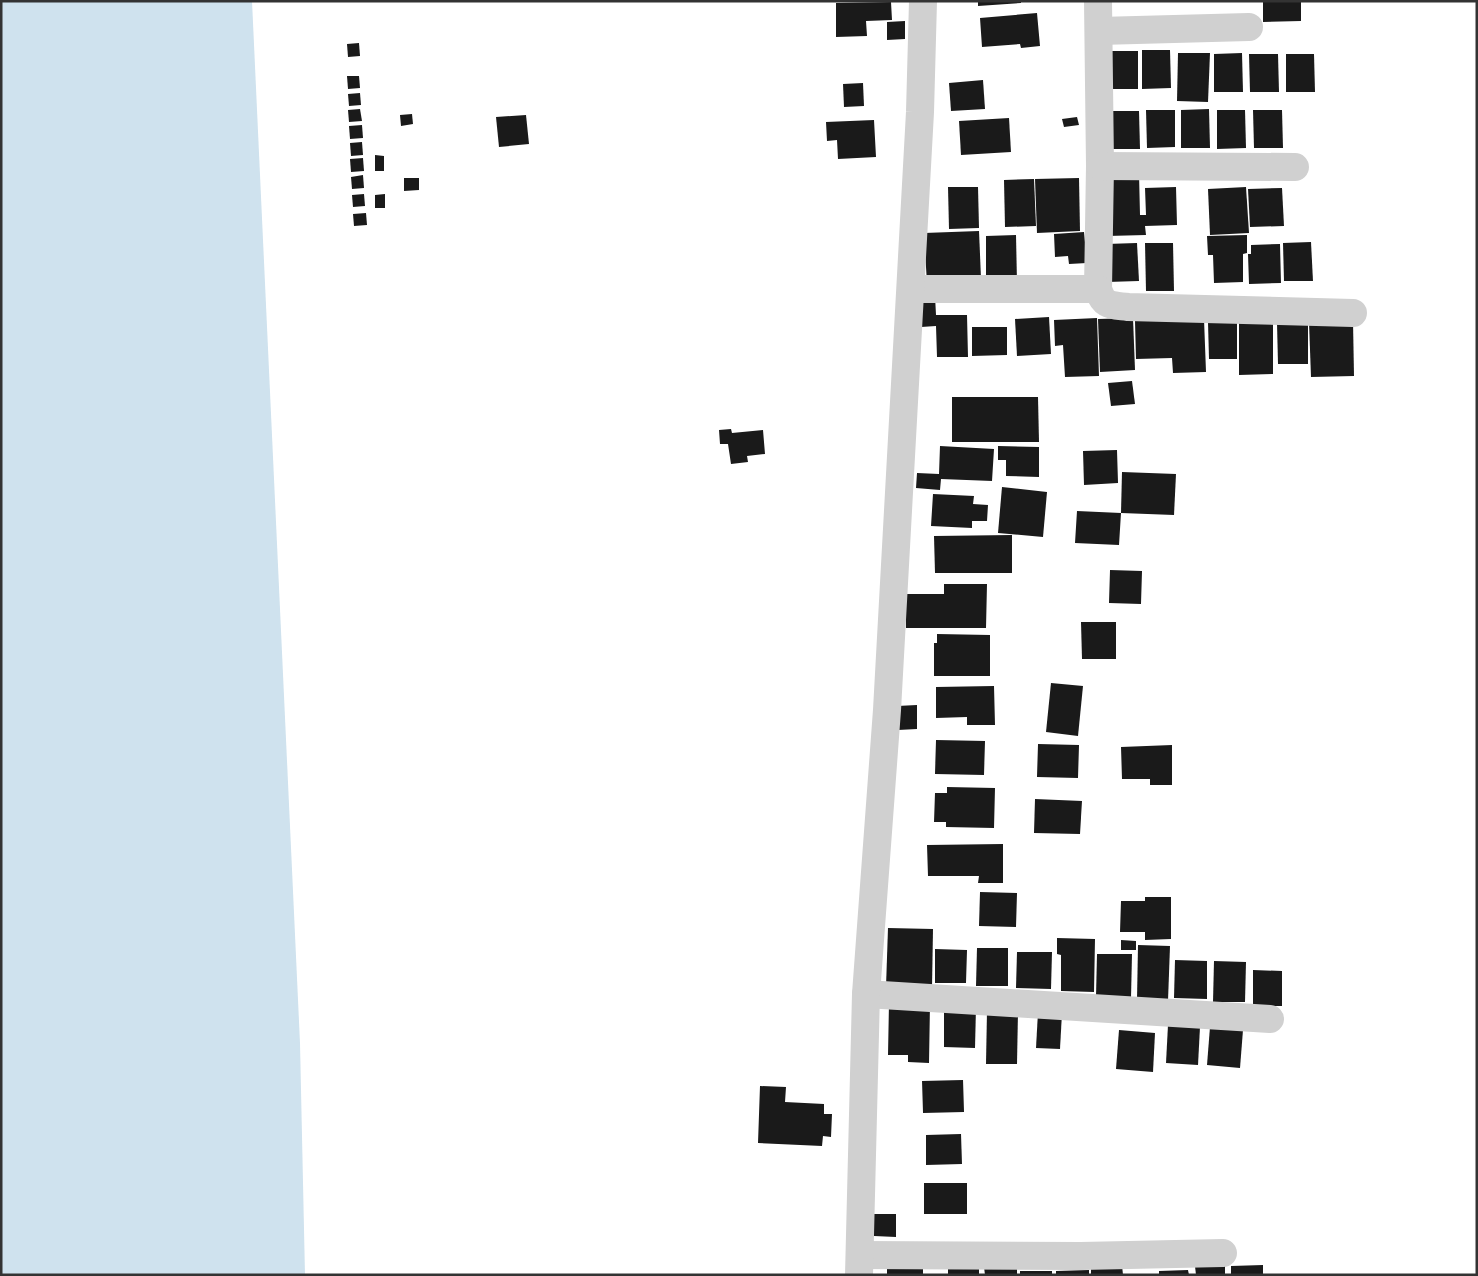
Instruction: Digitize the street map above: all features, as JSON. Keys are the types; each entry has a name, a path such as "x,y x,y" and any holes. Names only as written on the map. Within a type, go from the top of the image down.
{"street":[{"path":"923,1 920,112 911,289 902,418 886,720 866,994 859,1265 1081,1256 1223,1254"},
{"path":"1098,1 1100,166 1098,289 1101,298 1108,305 1128,307 1353,312"},
{"path":"1099,31 1248,27"},
{"path":"1100,166 1295,166"},
{"path":"911,289 1098,289"},
{"path":"866,994 1270,1019"}],"water":[{"path":"1,1 252,1 300,1043 305,1275 1,1275"}],"building":[{"path":"978,1 1021,1 1021,3 978,6"},
{"path":"1263,1 1301,1 1301,21 1263,22"},
{"path":"891,2 892,20 866,21 867,36 836,37 836,3"},
{"path":"1037,13 1040,46 1021,48 1020,44 982,47 980,18"},
{"path":"905,21 905,39 887,40 887,22"},
{"path":"359,43 360,56 348,57 347,44"},
{"path":"1142,50 1170,50 1171,88 1142,89"},
{"path":"1109,51 1138,51 1138,89 1110,89"},
{"path":"1178,53 1210,53 1208,102 1177,101"},
{"path":"1242,53 1243,92 1214,92 1214,54"},
{"path":"1249,54 1278,54 1279,92 1250,92"},
{"path":"1286,54 1314,54 1315,92 1286,92"},
{"path":"347,76 359,76 360,88 348,89"},
{"path":"983,80 985,109 951,111 949,83"},
{"path":"863,83 864,106 844,107 843,84"},
{"path":"360,93 361,105 349,106 348,94"},
{"path":"360,109 362,121 349,122 348,110"},
{"path":"1209,109 1210,148 1181,148 1181,110"},
{"path":"1146,110 1175,110 1175,147 1147,148"},
{"path":"1217,110 1245,110 1246,148 1217,149"},
{"path":"1253,110 1282,110 1283,148 1254,148"},
{"path":"1111,111 1139,111 1140,149 1111,149"},
{"path":"412,114 413,124 401,126 400,115"},
{"path":"526,115 529,144 499,147 496,117"},
{"path":"1077,117 1079,125 1064,127 1062,119"},
{"path":"1009,118 1011,152 961,155 959,121"},
{"path":"874,120 876,157 838,159 837,140 827,141 826,122"},
{"path":"362,125 363,138 350,139 349,126"},
{"path":"362,142 363,155 351,156 350,143"},
{"path":"375,155 384,156 384,171 375,171"},
{"path":"363,158 364,171 351,172 350,159"},
{"path":"1139,173 1140,215 1146,215 1145,188 1176,187 1177,225 1145,226 1146,235 1107,236 1105,175"},
{"path":"363,175 364,188 352,189 351,177"},
{"path":"404,178 419,178 419,190 404,191"},
{"path":"1079,178 1080,231 1037,233 1035,179"},
{"path":"1034,179 1036,226 1005,227 1004,180"},
{"path":"948,187 978,187 979,228 949,229"},
{"path":"1246,187 1249,233 1210,235 1208,189"},
{"path":"1282,188 1284,226 1250,227 1248,189"},
{"path":"364,194 365,206 353,207 352,195"},
{"path":"385,194 385,208 375,208 375,195"},
{"path":"366,213 367,225 354,226 353,214"},
{"path":"979,231 981,278 927,284 924,233"},
{"path":"1084,232 1087,263 1069,264 1068,256 1055,257 1054,234"},
{"path":"1016,235 1017,283 986,283 986,236"},
{"path":"1247,235 1247,253 1243,254 1243,282 1214,283 1213,255 1208,255 1207,236"},
{"path":"1311,242 1313,281 1284,281 1283,243"},
{"path":"1137,243 1139,281 1107,282 1106,244"},
{"path":"1145,243 1173,243 1174,291 1146,291"},
{"path":"1280,244 1281,283 1249,284 1248,254 1251,254 1251,245"},
{"path":"921,296 935,296 936,315 967,315 968,357 937,357 936,326 921,327"},
{"path":"1049,317 1051,354 1017,356 1015,319"},
{"path":"1097,318 1099,376 1065,377 1063,345 1055,346 1054,320"},
{"path":"1133,318 1135,370 1100,372 1098,319"},
{"path":"1204,319 1206,372 1173,373 1172,358 1136,359 1135,321"},
{"path":"1237,321 1237,359 1209,359 1208,322"},
{"path":"1353,321 1354,376 1311,377 1309,322"},
{"path":"1239,322 1273,322 1273,374 1239,375"},
{"path":"1277,323 1308,323 1308,364 1278,364"},
{"path":"972,327 1007,327 1007,355 972,356"},
{"path":"1132,381 1135,404 1111,406 1108,383"},
{"path":"952,397 1038,397 1039,442 952,442"},
{"path":"731,429 732,433 763,430 765,454 747,456 748,462 731,464 728,444 720,444 719,430"},
{"path":"940,446 994,449 992,481 941,479 940,490 916,488 917,473 939,474"},
{"path":"998,446 1039,447 1039,477 1006,476 1006,460 998,460"},
{"path":"1117,450 1118,483 1084,485 1083,451"},
{"path":"1122,472 1176,474 1174,515 1121,513"},
{"path":"1002,487 1047,492 1043,537 998,533"},
{"path":"933,494 974,496 973,504 988,505 987,521 972,521 972,528 931,526"},
{"path":"1077,511 1121,513 1119,545 1075,543"},
{"path":"1012,535 1012,573 935,573 934,536"},
{"path":"1110,570 1142,571 1141,604 1109,603"},
{"path":"944,584 987,584 986,628 906,628 906,594 944,594"},
{"path":"1081,622 1116,622 1116,659 1082,659"},
{"path":"937,634 990,635 990,676 934,676 934,643 937,643"},
{"path":"1051,683 1083,686 1078,736 1046,732"},
{"path":"994,686 995,725 967,725 967,717 936,718 936,687"},
{"path":"917,705 917,729 898,730 897,706"},
{"path":"936,740 985,741 984,775 935,774"},
{"path":"1038,744 1079,745 1078,778 1037,777"},
{"path":"1172,745 1172,785 1150,785 1150,779 1122,779 1121,747"},
{"path":"947,787 995,788 994,828 946,827 946,822 934,822 935,793 947,793"},
{"path":"1035,799 1082,801 1080,834 1034,833"},
{"path":"1003,844 1003,883 978,883 979,876 928,876 927,845"},
{"path":"980,892 1017,893 1016,927 979,926"},
{"path":"1145,897 1171,897 1171,939 1145,940 1145,932 1120,932 1121,901 1145,901"},
{"path":"888,928 933,929 932,988 886,987"},
{"path":"1057,938 1095,939 1094,992 1061,991 1061,955 1057,954"},
{"path":"1121,940 1136,941 1136,950 1121,950"},
{"path":"1138,945 1170,946 1168,1001 1137,1000"},
{"path":"977,948 1008,948 1008,986 976,986"},
{"path":"935,949 967,950 966,983 935,983"},
{"path":"1017,952 1052,952 1051,989 1016,988"},
{"path":"1097,954 1132,954 1131,998 1096,997"},
{"path":"1175,960 1207,961 1207,999 1174,998"},
{"path":"1214,961 1246,962 1245,1002 1213,1002"},
{"path":"1253,970 1282,971 1282,1006 1253,1006"},
{"path":"889,1003 930,1004 929,1063 908,1062 908,1055 888,1055"},
{"path":"944,1006 976,1007 975,1048 944,1047"},
{"path":"987,1011 1018,1011 1017,1064 986,1064"},
{"path":"1038,1012 1062,1013 1060,1049 1036,1048"},
{"path":"1168,1025 1200,1027 1198,1065 1166,1063"},
{"path":"1210,1027 1243,1030 1240,1068 1207,1065"},
{"path":"1119,1030 1155,1033 1153,1072 1116,1069"},
{"path":"963,1080 964,1112 923,1113 922,1081"},
{"path":"760,1086 786,1087 785,1102 824,1104 824,1114 832,1114 831,1137 823,1136 822,1146 758,1143"},
{"path":"961,1134 962,1164 926,1165 926,1135"},
{"path":"924,1183 967,1183 967,1214 924,1214"},
{"path":"874,1214 896,1214 896,1237 874,1236"},
{"path":"1225,1264 1225,1275 1196,1275 1195,1266"},
{"path":"1122,1265 1123,1275 1091,1275 1091,1267"},
{"path":"1263,1265 1263,1275 1231,1275 1231,1266"},
{"path":"887,1267 923,1267 923,1275 887,1275"},
{"path":"979,1267 979,1275 948,1275 948,1268"},
{"path":"984,1267 1017,1267 1017,1275 985,1275"},
{"path":"1089,1270 1089,1275 1056,1275 1056,1271"},
{"path":"1188,1270 1189,1275 1159,1275 1159,1271"},
{"path":"1020,1271 1052,1271 1052,1275 1020,1275"}]}
